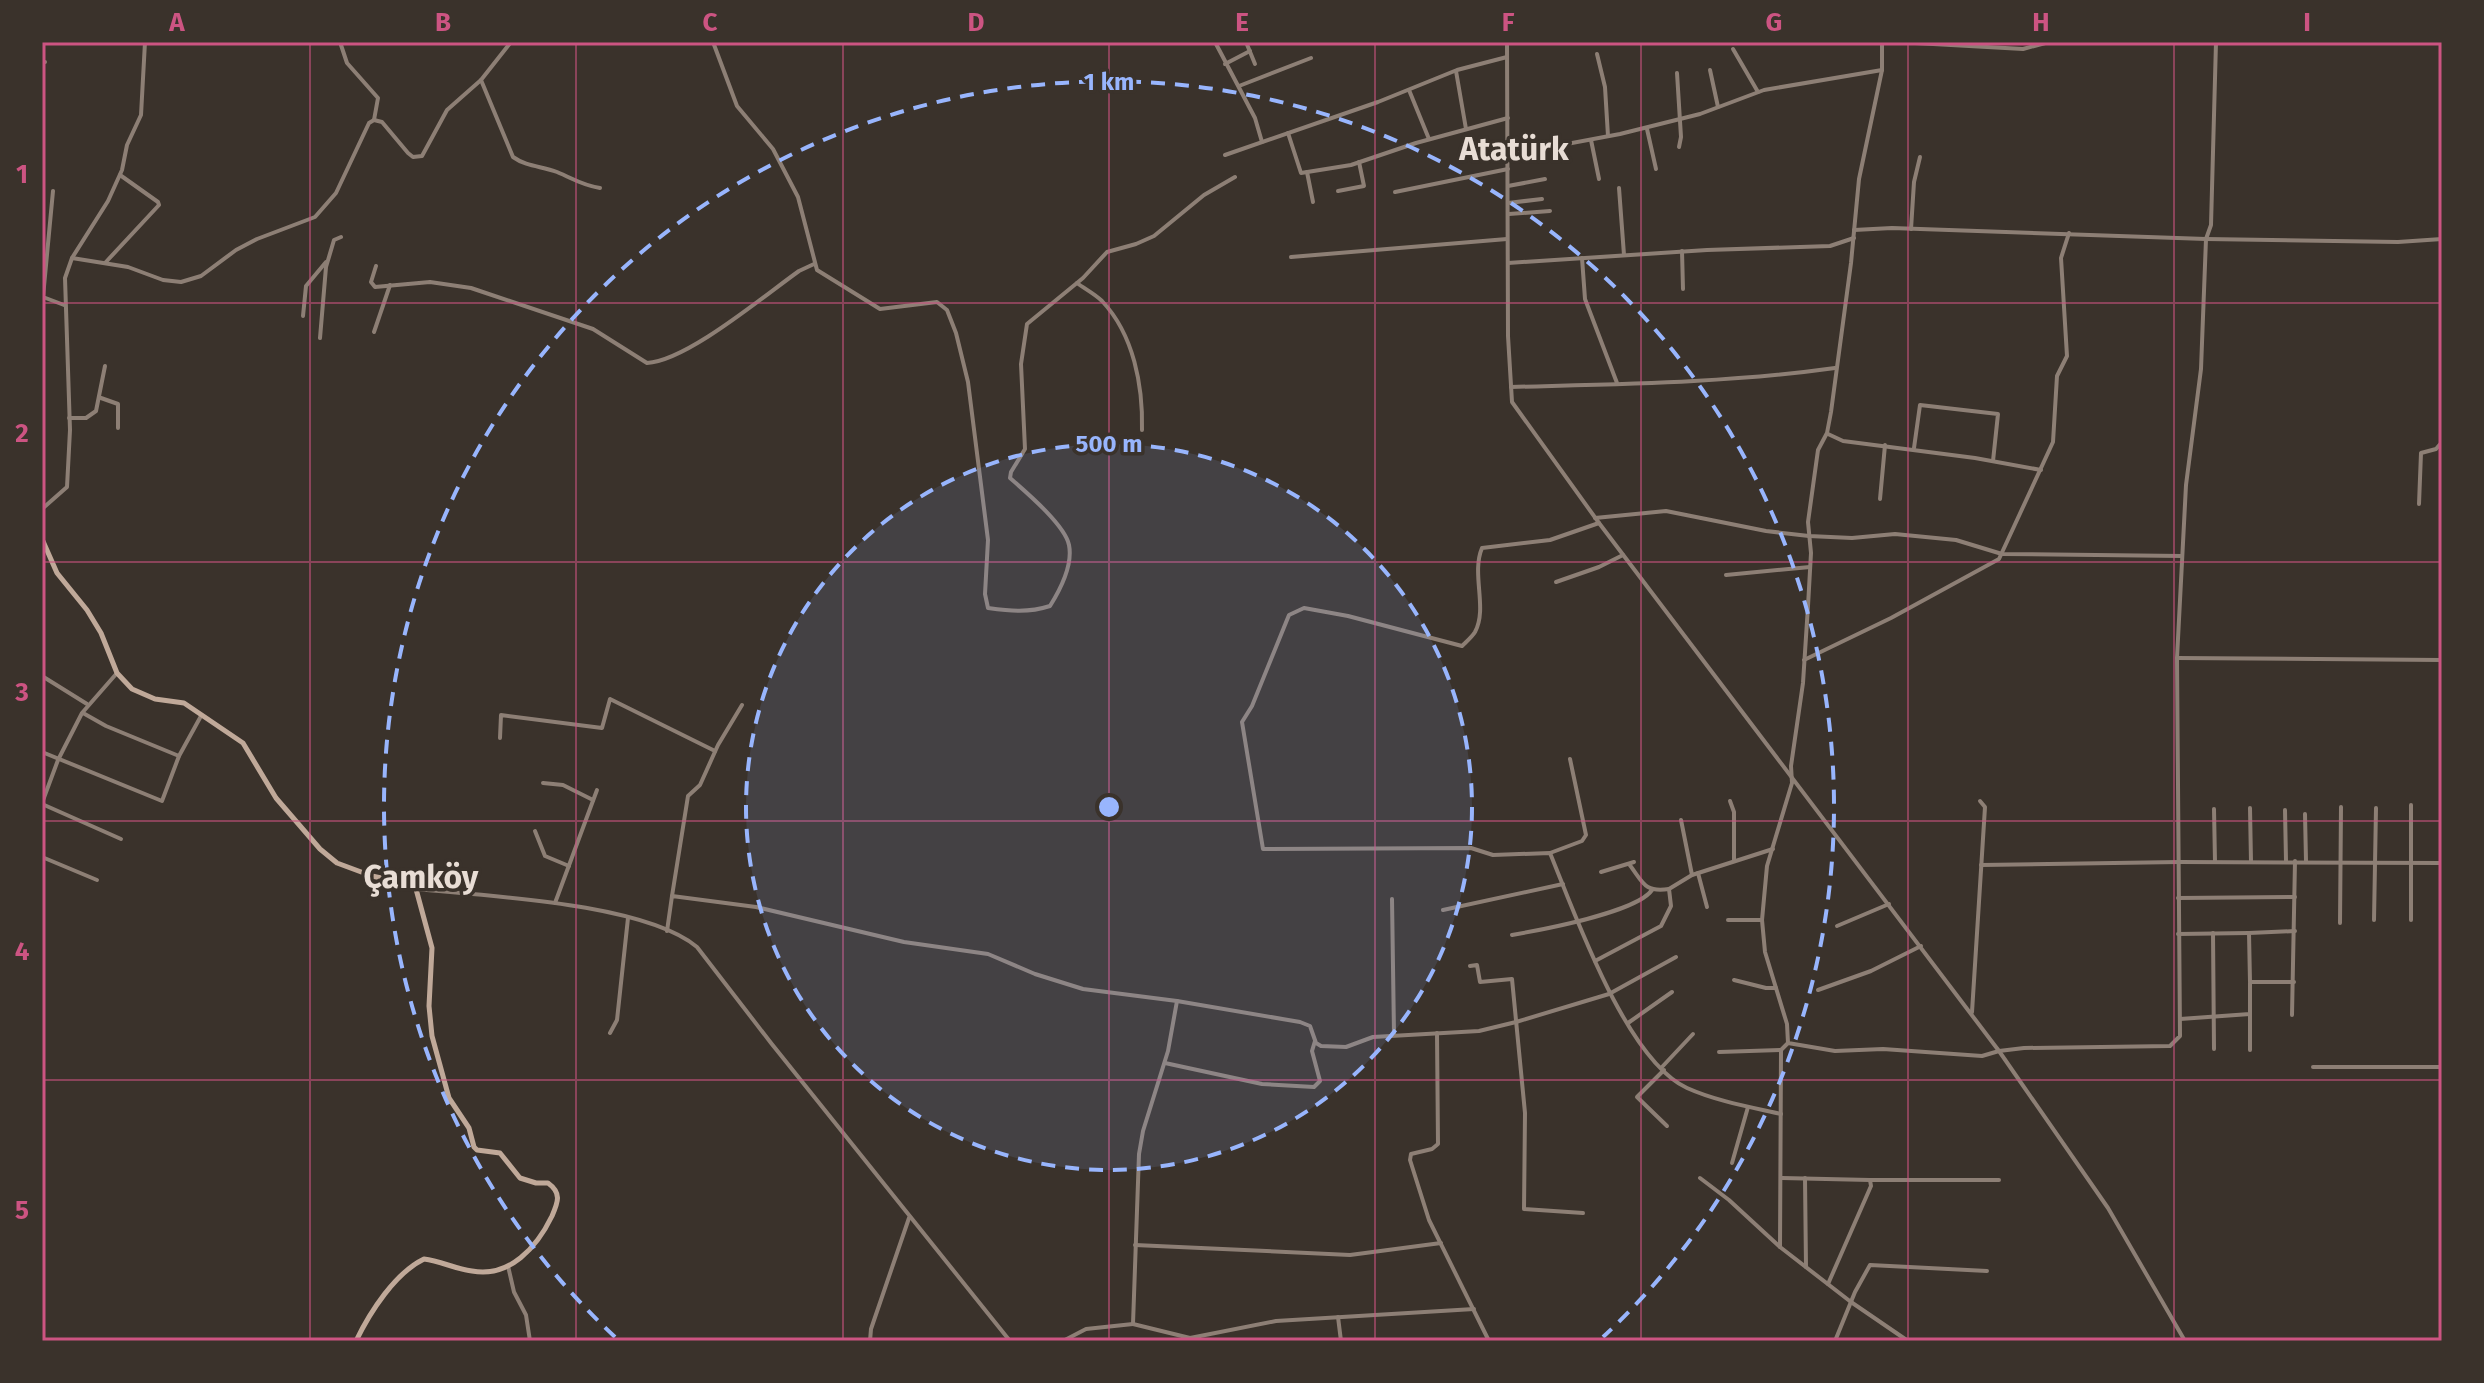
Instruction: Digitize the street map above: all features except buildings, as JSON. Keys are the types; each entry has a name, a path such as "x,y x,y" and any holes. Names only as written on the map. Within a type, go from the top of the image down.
{"street":[{"path":"42,509 67,487 69,418 65,278 72,258 108,201 141,115 145,42"},
{"path":"72,258 181,282 201,276 257,239 315,217 336,193 363,132 374,120 378,98 347,63 340,42"},
{"path":"374,120 382,122 413,157 422,156 447,110 481,80 511,42"},
{"path":"713,42 737,106 773,149 798,197 817,270 880,309 937,302 947,310 968,382 988,540 985,594 988,608 1017,612 1050,606 1062,587 1069,558 1069,544 1041,505 1010,478 1025,449 1021,364 1027,324 1077,283 1107,252 1154,236 1204,195 1235,177"},
{"path":"1215,42 1255,118 1262,142"},
{"path":"1246,42 1255,64"},
{"path":"1507,42 1507,239 1512,402 1597,521 1999,1051 2108,1208 2185,1341"},
{"path":"1719,1052 1781,1050 1788,1043 1787,1024 1765,952 1762,920 1767,866 1792,783 1810,567 1808,522 1818,450 1827,433 1854,238 1859,179 1882,70 1882,42"},
{"path":"1897,42 2023,49 2049,42"},
{"path":"1788,1043 1835,1051 1883,1049 1982,1056 1999,1051 2170,1046 2180,1036 2177,658 2186,485 2201,369 2206,239 2211,225 2216,42"},
{"path":"1733,49 1758,92"},
{"path":"1225,64 1250,51"},
{"path":"1597,54 1605,87 1608,136"},
{"path":"1225,155 1456,71 1507,57"},
{"path":"1238,86 1311,58"},
{"path":"1710,70 1719,107"},
{"path":"1508,155 1680,119 1758,92 1882,70"},
{"path":"1456,71 1466,129"},
{"path":"1677,73 1679,147"},
{"path":"481,80 513,157 523,165 556,171 581,185 600,188"},
{"path":"1409,90 1429,139"},
{"path":"1288,133 1301,173 1359,162 1508,118"},
{"path":"1647,127 1656,169"},
{"path":"1591,140 1599,179"},
{"path":"1911,229 1914,182 1920,157"},
{"path":"1338,191 1364,186 1359,162"},
{"path":"1395,192 1508,169"},
{"path":"1307,172 1313,202"},
{"path":"105,263 159,205 120,175"},
{"path":"1508,186 1545,179"},
{"path":"1619,188 1624,255"},
{"path":"53,191 43,297 65,305"},
{"path":"1508,203 1542,199"},
{"path":"1507,215 1550,211"},
{"path":"1854,230 2398,242 2442,239"},
{"path":"1804,660 1999,559 2053,442 2057,376 2067,356 2061,258 2069,233"},
{"path":"320,338 327,260 334,240 341,237"},
{"path":"1508,263 1682,251 1830,246 1854,238"},
{"path":"1291,257 1507,239"},
{"path":"1682,251 1683,289"},
{"path":"1582,258 1585,299 1617,383"},
{"path":"303,316 306,286 327,260"},
{"path":"376,266 372,285 430,282 471,288 593,329 614,340 639,361 651,363 663,361 684,350 799,271 814,264"},
{"path":"1077,283 1101,300 1126,343 1141,388 1142,430"},
{"path":"374,332 390,285"},
{"path":"69,418 92,416 97,409 105,366"},
{"path":"1510,387 1785,375 1835,368"},
{"path":"101,398 118,404 118,428"},
{"path":"1914,449 1920,405 1998,414 1993,461"},
{"path":"1827,433 1843,441 2041,470"},
{"path":"2419,504 2421,453 2436,449 2442,442"},
{"path":"1880,499 1885,445"},
{"path":"1570,759 1586,835 1582,841 1550,853 1493,855 1471,848 1263,849 1242,722 1289,615 1304,608 1348,616 1462,646 1476,631 1479,614 1478,569 1482,548 1550,540 1597,521 1666,511 1766,531 1809,536 1852,538 1895,534 1970,542 2002,554 2182,556"},
{"path":"42,539 57,573 101,633 117,673 132,689 155,699 184,703 243,743 276,798 320,849 337,863 372,876 409,884 416,889 555,903 628,918 686,938 697,947 1010,1341"},
{"path":"1556,582 1623,555"},
{"path":"1726,575 1810,567"},
{"path":"2177,658 2442,660"},
{"path":"117,673 87,704 58,760 42,804 121,839"},
{"path":"42,676 87,704"},
{"path":"500,738 501,715 602,728 610,699 715,751"},
{"path":"667,931 688,796 700,785 715,751 742,705"},
{"path":"82,713 179,756"},
{"path":"42,752 162,801 179,756 201,716"},
{"path":"543,783 563,785 593,800"},
{"path":"555,903 597,790"},
{"path":"1730,801 1734,812 1734,861"},
{"path":"1971,1013 1985,807 1980,801"},
{"path":"2411,805 2411,920"},
{"path":"2340,923 2341,807"},
{"path":"2250,808 2251,862"},
{"path":"2374,920 2376,808"},
{"path":"2214,809 2215,862"},
{"path":"2285,810 2286,861"},
{"path":"2305,814 2306,861"},
{"path":"1681,820 1707,907"},
{"path":"535,831 545,856 569,866"},
{"path":"1601,872 1631,863 1646,887 1652,890 1669,889 1695,874 1773,849"},
{"path":"1550,853 1609,994 1651,1059 1684,1087 1781,1114"},
{"path":"42,857 97,880"},
{"path":"1981,865 2286,861 2442,863"},
{"path":"2292,1015 2295,861"},
{"path":"1443,910 1563,884"},
{"path":"356,1341 394,1284 410,1266 424,1259 477,1272 514,1264 546,1227 558,1197 548,1183 520,1178 500,1153 477,1150 469,1128 449,1098 432,1036 429,1006 432,948 416,889"},
{"path":"1595,961 1661,926 1671,906 1669,889"},
{"path":"1512,935 1578,922 1641,901 1652,890"},
{"path":"672,896 756,907 904,942 988,954 1035,974 1083,989 1300,1022 1310,1026 1315,1041 1313,1061 1320,1081 1314,1087 1262,1084 1165,1063"},
{"path":"2178,898 2295,897"},
{"path":"1392,899 1394,1034"},
{"path":"1837,926 1889,904"},
{"path":"610,1033 617,1020 628,918"},
{"path":"1728,920 1762,920"},
{"path":"2178,934 2295,931"},
{"path":"2213,933 2214,1049"},
{"path":"2249,933 2250,1050"},
{"path":"1818,990 1871,971 1921,946"},
{"path":"1315,1041 1321,1046 1346,1047 1373,1037 1394,1034 1479,1031 1609,994 1676,957"},
{"path":"1470,966 1477,965 1480,982 1512,979 1525,1113 1524,1209 1583,1213"},
{"path":"1734,980 1776,988"},
{"path":"2250,982 2294,982"},
{"path":"1628,1023 1672,992"},
{"path":"1133,1324 1139,1154 1143,1131 1165,1063 1177,1001"},
{"path":"2180,1019 2250,1014"},
{"path":"1437,1033 1438,1144 1432,1149 1414,1153 1410,1158 1422,1203 1489,1341"},
{"path":"1667,1126 1637,1097 1693,1034"},
{"path":"1780,1247 1781,1050"},
{"path":"2313,1067 2442,1067"},
{"path":"1732,1163 1748,1107"},
{"path":"1700,1178 1780,1247 1908,1341"},
{"path":"1781,1178 1999,1180"},
{"path":"1805,1178 1806,1267"},
{"path":"1828,1284 1871,1186 1870,1180"},
{"path":"870,1341 879,1304 909,1217"},
{"path":"1135,1245 1350,1255 1441,1243"},
{"path":"1835,1341 1871,1264 1987,1271"},
{"path":"508,1266 514,1292 526,1315 530,1341"},
{"path":"1063,1341 1086,1329 1133,1324 1190,1338 1276,1321 1474,1309"},
{"path":"1338,1317 1341,1341"}],"district":[{"name":"Atatürk","path":"1514,149"},
{"name":"Çamköy","path":"421,877"}]}
